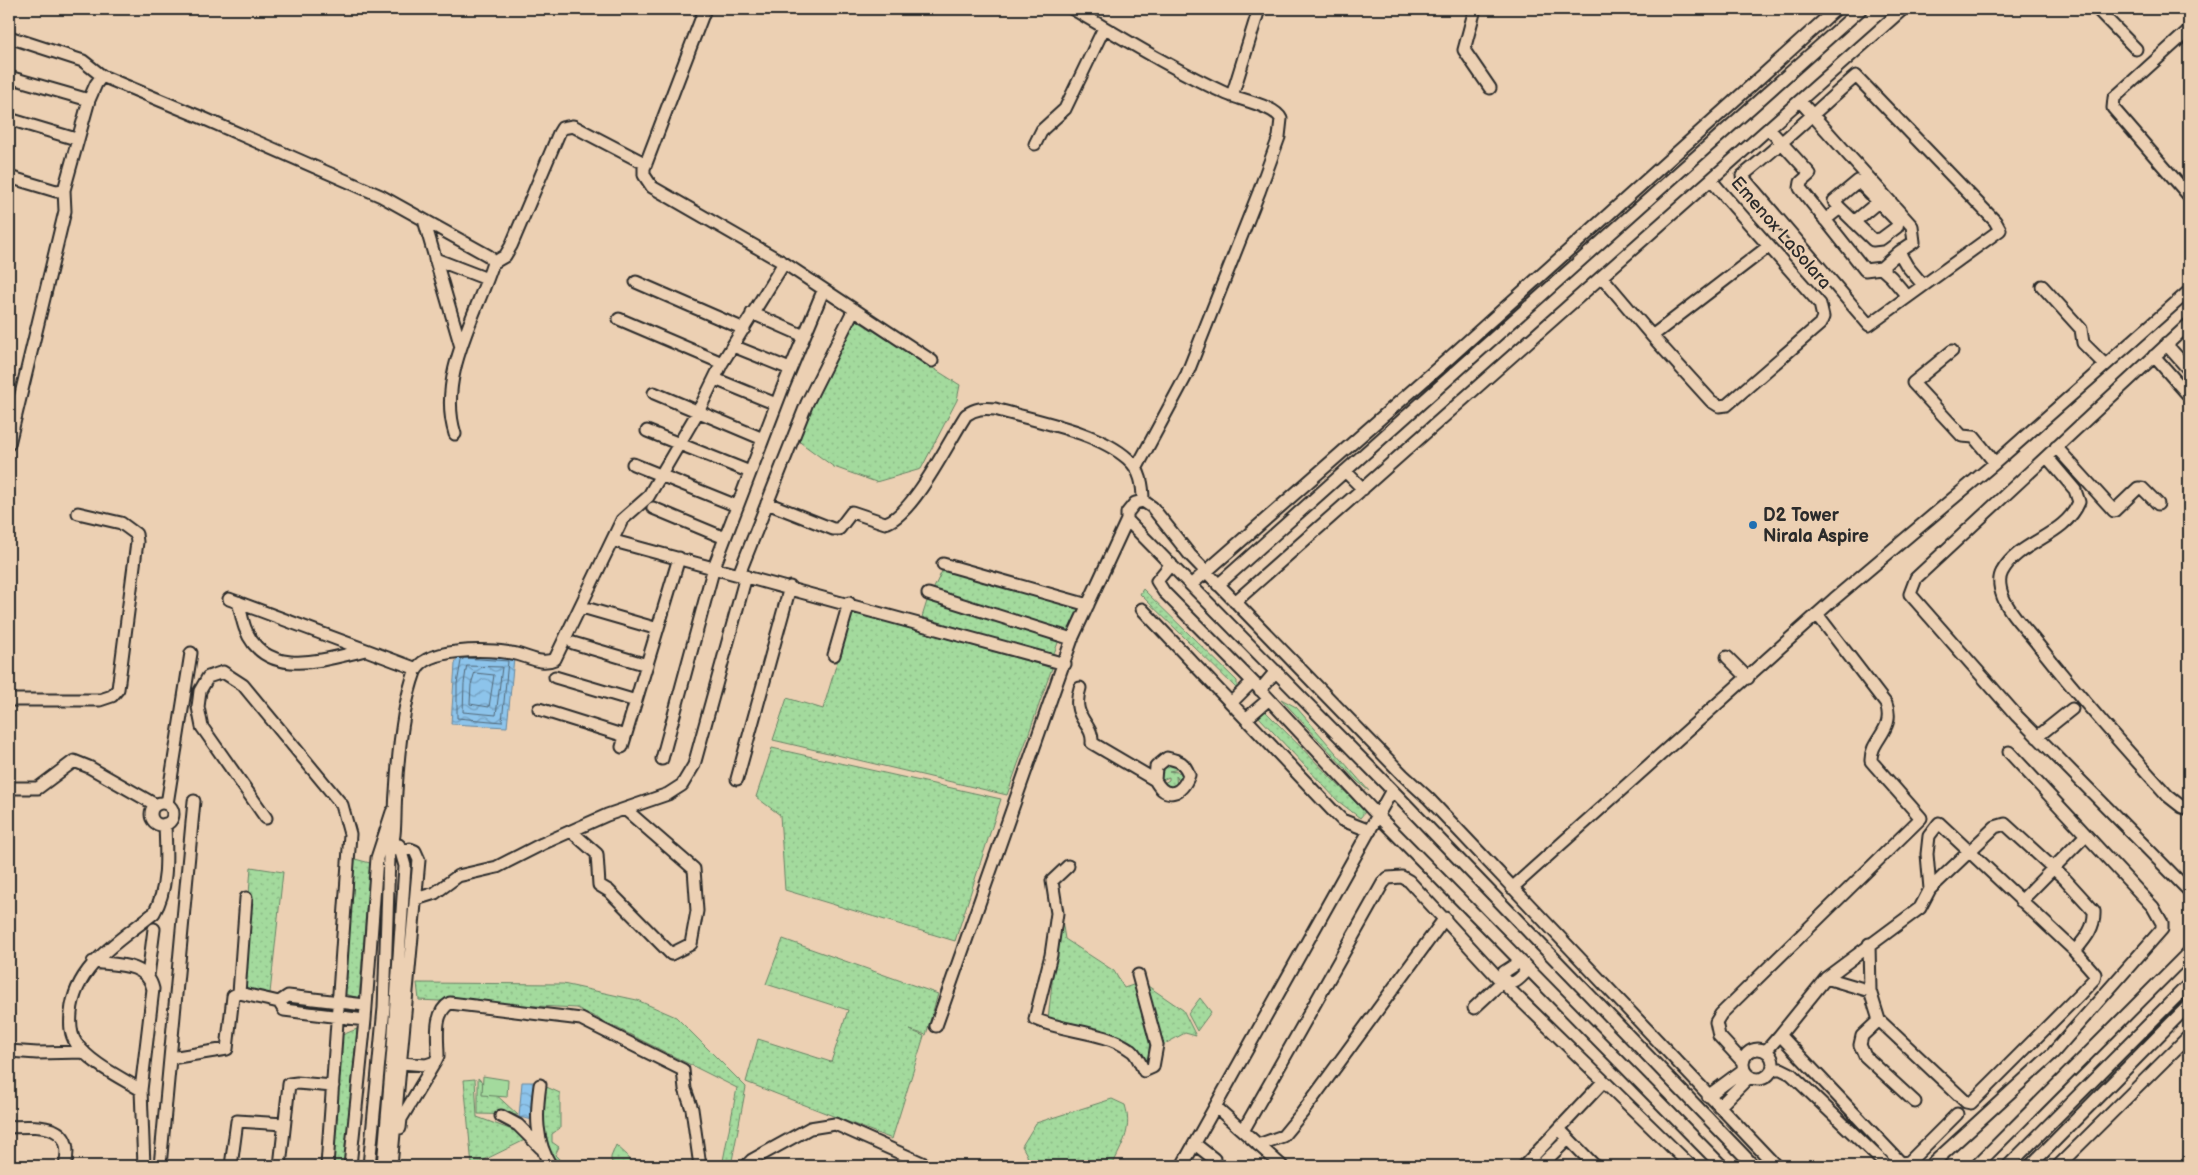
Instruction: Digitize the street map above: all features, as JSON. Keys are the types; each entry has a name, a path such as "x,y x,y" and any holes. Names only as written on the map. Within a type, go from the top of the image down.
{"street":[{"path":"705,9 645,166 644,175 652,186 784,263 853,311 932,361"},
{"path":"1073,9 1173,67 1232,96 1279,113 1282,126 1186,374 1136,469"},
{"path":"1232,96 1259,9"},
{"path":"1475,9 1464,50 1490,88"},
{"path":"1192,584 1447,360 1836,9"},
{"path":"1218,585 1861,9"},
{"path":"1235,602 1903,9"},
{"path":"2097,9 2136,49"},
{"path":"1035,144 1042,130 1065,109 1104,28"},
{"path":"2189,30 2114,98 2112,103 2113,108 2189,196"},
{"path":"9,37 83,61 102,76 358,186 489,256 493,264"},
{"path":"9,444 65,210 64,190 76,139 89,100 102,76"},
{"path":"1856,76 1999,226 2000,230 1998,234 1907,296 1869,325 1742,176 1782,144 1812,114 1856,76"},
{"path":"9,77 89,100"},
{"path":"1768,129 1810,174 1801,182 1800,188 1865,270 1881,268 1914,242 1912,226 1800,101"},
{"path":"9,119 76,139"},
{"path":"455,434 452,421 452,386 455,366 461,347 493,264 505,256 511,246 562,128 573,126 580,128 640,160 645,166"},
{"path":"9,177 56,191 64,190"},
{"name":"Emenox LaSolara","path":"1652,336 1715,404 1727,405 1820,324 1823,318 1820,304 1711,180"},
{"path":"1858,181 1898,222 1897,227 1881,240 1873,240 1840,208 1834,201 1858,181"},
{"path":"1854,222 1878,202"},
{"path":"1825,220 1840,208"},
{"path":"424,220 461,347"},
{"path":"1602,277 1652,336 1769,246"},
{"path":"1899,252 1907,266 1923,285"},
{"path":"435,259 487,279"},
{"path":"369,1166 384,1008 389,857 395,839 395,806 410,688 416,669 421,662 430,656 449,652 511,653 549,662 555,659 614,541 622,520 648,497 699,410 722,364 784,263"},
{"path":"1881,268 1892,277 1907,296"},
{"path":"636,282 744,329"},
{"path":"2042,286 2081,329 2083,343 2105,365"},
{"path":"1512,888 1817,614 1995,462 2189,290"},
{"path":"662,759 714,567 776,404 823,291"},
{"path":"416,898 435,893 458,876 498,867 571,831 668,794 682,785 694,765 743,575 767,503 807,402 853,311"},
{"path":"752,313 804,336"},
{"path":"619,319 722,364"},
{"path":"2189,324 1916,578 1910,594 2038,737 2189,891"},
{"path":"2166,344 2189,370"},
{"path":"733,346 790,369"},
{"path":"1952,351 1914,383 1962,436 1972,435 1995,462"},
{"path":"2154,356 2189,396"},
{"path":"715,379 776,404"},
{"path":"654,393 699,410 763,439"},
{"path":"767,503 833,529 839,529 843,526 852,512 884,523 890,522 912,500 927,480 966,415 983,408 995,409 1111,447 1129,460 1136,469 1142,484 1143,501"},
{"path":"647,431 750,472"},
{"path":"2056,447 2114,511 2138,488 2142,488 2158,504"},
{"path":"2047,457 2075,490 2079,502 2074,515 2061,526 2012,558 1999,580 2003,599 2073,688 2168,796 2182,807 2189,809"},
{"path":"633,464 662,474 737,506"},
{"path":"1345,471 1363,490"},
{"path":"936,1026 1072,640 1127,520 1127,513 1135,503 1143,501 1152,507 1218,585 1429,799 1580,961 1776,1166"},
{"path":"653,508 725,538"},
{"path":"9,700 100,700 112,696 118,689 137,542 136,534 121,523 78,513"},
{"path":"1127,520 1192,584 1392,790 1754,1166"},
{"path":"614,541 790,587 1065,664"},
{"path":"539,709 624,741 679,558"},
{"path":"943,564 1088,604"},
{"path":"1171,564 1158,577 1158,585 1378,816 1722,1166"},
{"path":"737,779 790,587"},
{"path":"928,594 1072,640"},
{"path":"366,650 312,662 282,662 258,648 246,630 234,600 366,650 416,669"},
{"path":"834,655 848,603"},
{"path":"582,607 658,629"},
{"path":"1142,609 1333,812 1352,825 1370,831"},
{"path":"1719,1108 1745,1069 1751,1050 1766,1051 1772,1059 1772,1069 1762,1079 1745,1069 1719,1036 1716,1022 1721,1014 1919,822 1921,816 1871,761 1872,754 1888,723 1889,715 1886,704 1817,614"},
{"path":"574,643 647,665"},
{"path":"9,788 38,788 74,761 89,767 161,804 172,809 173,817 165,824 158,824 152,819 152,811 161,804 191,653"},
{"path":"1727,657 1748,678"},
{"path":"1231,703 1276,671"},
{"path":"266,818 202,727 198,707 200,691 208,677 224,672 243,685 342,805 348,820 350,834 327,1166"},
{"path":"555,677 636,701"},
{"path":"1080,688 1077,706 1082,720 1093,736 1092,743 1154,780"},
{"path":"1246,719 1269,700"},
{"path":"2038,737 2072,709"},
{"path":"1930,1166 2053,1053 2162,930 2162,923 2153,907 2009,752"},
{"path":"1182,1166 1392,790"},
{"path":"160,1166 194,801"},
{"path":"350,1166 365,1020 377,858 395,806"},
{"path":"571,831 597,854 598,885 608,891 671,954 691,944 697,911 694,869 625,809"},
{"path":"1919,822 1932,832"},
{"path":"1869,944 1870,991 1879,1020 1968,1103 1973,1102 2094,979 2094,971 1940,823 1937,824 1932,832 1927,854 1930,889"},
{"path":"1766,1051 1826,978 1869,944 1920,908 1930,889 2002,823 2053,868 2094,911 2095,921 2091,930 2075,951"},
{"path":"141,1090 84,1052 76,1042 71,1031 72,1005 75,992 93,962 154,913 159,905 166,858 165,824"},
{"path":"2021,901 2086,834"},
{"path":"383,1166 405,866 402,851 395,839"},
{"path":"391,1166 416,898 418,854 410,848 402,851"},
{"path":"1068,866 1052,881 1056,921 1052,955 1035,1019 1050,1026 1097,1034 1133,1052 1144,1071 1153,1067 1157,1045 1138,975"},
{"path":"1243,1131 1383,883 1388,878 1394,876 1409,881 1503,981 1603,1082 1691,1166"},
{"path":"239,993 246,898"},
{"path":"1258,1145 1283,1136 1302,1113 1444,918"},
{"path":"148,976 154,929"},
{"path":"1976,1166 2189,952"},
{"path":"386,961 399,962"},
{"path":"1566,972 1580,961"},
{"path":"93,962 135,968 143,971 148,976 153,989 141,1090 144,1166"},
{"path":"1474,1008 1503,981 1504,972 1518,962 1524,965"},
{"path":"1826,978 1870,991"},
{"path":"2008,1166 2189,984"},
{"path":"171,1058 227,1049 234,996 239,993 279,1002 284,1010 365,1020"},
{"path":"279,1002 288,996 365,1006"},
{"path":"397,1166 401,1119 438,1056 439,1016 443,1007 450,1003 581,1019 683,1070 685,1090 692,1109 700,1166"},
{"path":"2030,1166 2189,1005"},
{"path":"1879,1020 1862,1036 1860,1045 1862,1050 1915,1102"},
{"path":"1780,1035 1901,1163 1909,1162 1957,1114"},
{"path":"2058,1166 2189,1036"},
{"path":"2036,1039 2053,1053"},
{"path":"9,1051 36,1054 84,1052"},
{"path":"401,1063 426,1065 435,1062"},
{"path":"1708,1096 1745,1069"},
{"path":"1772,1069 1781,1069 1790,1074 1887,1166"},
{"path":"1524,1166 1560,1130 1603,1082"},
{"path":"280,1166 289,1084 333,1086"},
{"path":"540,1085 536,1112 544,1155"},
{"path":"1216,1107 1282,1166"},
{"path":"501,1116 518,1125 529,1134 540,1145 551,1166"},
{"path":"231,1166 237,1121 284,1124"},
{"path":"746,1166 752,1160 810,1128 835,1124 929,1166"},
{"path":"9,1127 44,1126 56,1130 63,1140 68,1156 65,1166"},
{"path":"1560,1130 1595,1166"},
{"path":"1540,1166 1568,1139"},
{"path":"1195,1144 1214,1159 1213,1166"}],"green space":[{"path":"853,318 960,385 957,400 921,469 876,482 834,467 797,440"},
{"path":"950,570 1081,608 1071,635 933,590 942,571"},
{"path":"1143,589 1237,681 1237,689 1140,594"},
{"path":"928,598 1059,640 1053,656 922,617"},
{"path":"852,612 1052,668 1007,795 773,740 787,698 823,709"},
{"path":"1281,699 1296,707 1369,791 1357,781"},
{"path":"1264,710 1365,812 1360,818 1338,801 1258,716"},
{"path":"772,748 1001,799 955,941 785,890 780,815 756,797"},
{"path":"1166,760 1185,768 1169,771 1185,773 1182,786 1176,776 1177,790 1159,786 1169,780 1169,777 1158,782 1159,765"},
{"path":"355,859 370,863 359,998 345,994"},
{"path":"251,867 283,872 270,993 242,991"},
{"path":"1060,908 1065,939 1114,971 1124,988 1136,984 1150,1038 1148,1062 1048,1020"},
{"path":"783,939 938,994 926,1035 910,1030 924,1036 892,1139 746,1082 758,1039 831,1062 848,1010 766,984"},
{"path":"417,983 563,984 637,1000 676,1017 746,1087 731,1166 722,1166 737,1088 577,1008 419,1000"},
{"path":"1145,984 1183,1010 1196,1036 1185,1033 1161,1046"},
{"path":"1200,998 1211,1012 1197,1031 1188,1014"},
{"path":"357,1029 344,1166 332,1166 342,1035"},
{"path":"483,1076 508,1080 507,1097 482,1095"},
{"path":"478,1078 518,1115 478,1114"},
{"path":"475,1079 477,1117 531,1137 472,1166 464,1080"},
{"path":"542,1085 560,1093 560,1128 552,1134 552,1142 559,1147 555,1155 566,1166 553,1166 541,1127"},
{"path":"1112,1099 1125,1105 1128,1121 1124,1141 1114,1162 1094,1166 1058,1167 1028,1161 1022,1146 1036,1123"},
{"path":"616,1145 627,1155 631,1166 617,1166 611,1161"}],"water":[{"path":"464,653 514,658 507,727 451,724 455,664 458,656"},
{"path":"522,1082 536,1082 533,1120 519,1117"}],"place":[{"name":"D2 Tower Nirala Aspire","path":"1753,525"}]}
